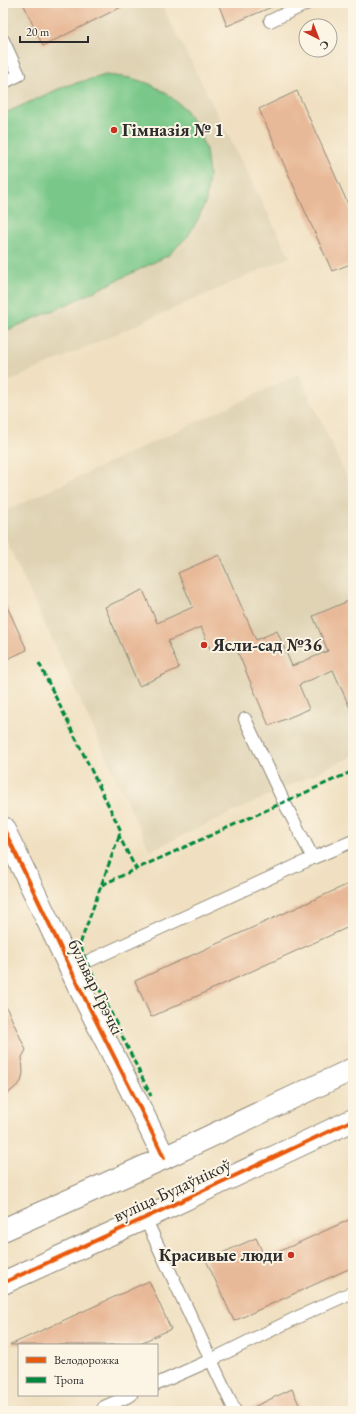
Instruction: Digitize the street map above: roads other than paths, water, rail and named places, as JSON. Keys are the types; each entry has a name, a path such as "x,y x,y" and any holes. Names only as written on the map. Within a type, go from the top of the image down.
{"street":[{"name":"бульвар Грэчкі","path":"3,828 164,1158"},
{"name":"вуліца Будаўнікоў","path":"3,1230 164,1158 353,1068"},
{"name":"вуліца Будаўнікоў","path":"3,1283 353,1120"}],"lane":[{"path":"270,21 308,3"},
{"path":"3,40 19,75 3,83"},
{"path":"245,719 284,802 313,858"},
{"path":"71,969 353,841"},
{"path":"145,1218 235,1411"},
{"path":"158,1384 211,1360 298,1317 353,1292"},
{"path":"105,1411 104,1407 129,1396"}],"place":[{"name":"Гімназія № 1","path":"114,130"},
{"name":"Ясли-сад №36","path":"204,645"},
{"name":"Красивые люди","path":"291,1255"}]}
